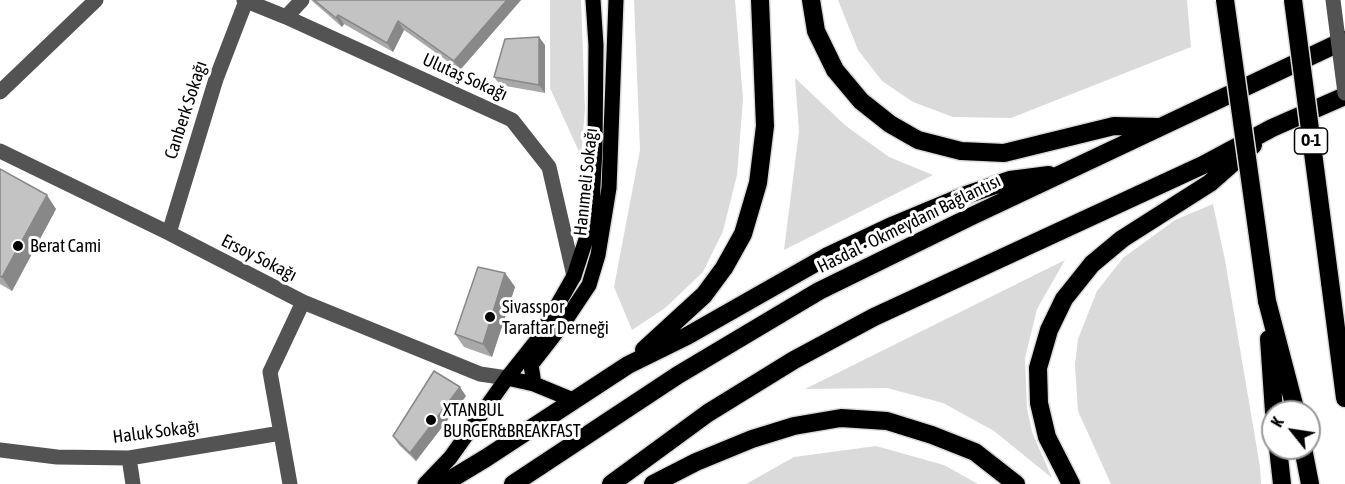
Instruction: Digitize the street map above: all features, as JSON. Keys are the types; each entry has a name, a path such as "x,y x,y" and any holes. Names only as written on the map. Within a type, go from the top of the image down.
{"highway":[{"path":"628,365 704,294 724,268 743,234 758,183 765,126 760,0"},
{"path":"811,0 816,32 835,70 861,102 890,124 918,140 962,151 1004,153 1114,126 1161,128"},
{"path":"1225,0 1267,301 1273,400"},
{"name":"O-1","path":"1293,0 1345,398"},
{"name":"Hasdal - Okmeydanı Bağlantısı","path":"513,484 678,375 819,291 1345,40"},
{"path":"611,484 708,413 794,360 874,317 1203,165 1272,128 1345,94"},
{"path":"1071,484 1047,437 1039,403 1038,368 1049,330 1064,299 1092,264 1122,239 1210,183 1272,128"},
{"path":"443,484 628,365 687,336 826,257 966,195 1010,180 1065,173"},
{"path":"1267,301 1293,400"},
{"path":"653,484 696,462 752,439 794,426 841,418 887,421 932,435 975,452 1016,484"},
{"path":"1279,460 1282,484"},
{"path":"1305,460 1310,484"}],"main road":[{"name":"Hanımeli Sokağı","path":"425,484 450,458 538,339 574,276 591,224 595,148 596,45 593,0"},
{"name":"Hanımeli Sokağı","path":"534,384 531,365 563,324 589,285 598,255 609,188 616,0"},
{"path":"507,378 534,384 573,400"}],"street":[{"path":"0,92 96,0"},
{"path":"286,17 302,0"},
{"path":"1333,0 1345,94"},
{"name":"Ulutaş Sokağı","path":"245,1 286,17 512,120 549,167 574,276"},
{"name":"Canberk Sokağı","path":"169,233 216,79 245,1"},
{"name":"Ersoy Sokağı","path":"0,151 169,233 303,303 480,374 507,378"},
{"path":"290,484 270,372 303,303"},
{"name":"Haluk Sokağı","path":"0,450 57,457 129,458 281,433"},
{"path":"129,458 133,484"}],"shaded area":[{"path":"550,0 581,0 585,109 581,156 550,88"},
{"path":"634,0 735,0 743,99 737,175 723,231 703,272 665,308 632,330 614,287 640,150"},
{"path":"838,0 1187,0 1191,47 1011,118 953,117 913,102 882,81 858,50"},
{"path":"795,78 846,126 889,157 933,175 784,250 799,131"},
{"path":"1213,204 1225,260 1261,484 1111,484 1078,411 1075,365 1078,339 1097,291 1123,258 1175,220"},
{"path":"1065,260 1037,309 1025,358 1027,408 1032,432 1052,478 994,431 943,403 887,388 805,389"},
{"path":"876,446 944,465 978,484 746,484 794,457"}],"building":[{"path":"314,0 507,0 454,61 398,21 387,43 338,15 336,18"},
{"path":"539,37 539,85 494,77 505,39"},
{"name":"Berat Cami","path":"0,169 47,195 2,277 0,276"},
{"path":"478,267 505,273 483,344 455,334"},
{"name":"XTANBUL BURGER&BREAKFAST","path":"434,371 460,387 410,453 393,436"}],"place":[{"name":"Berat Cami","path":"18,246"},
{"name":"Sivasspor Taraftar Derneği","path":"490,317"},
{"name":"XTANBUL BURGER&BREAKFAST","path":"431,420"}]}
